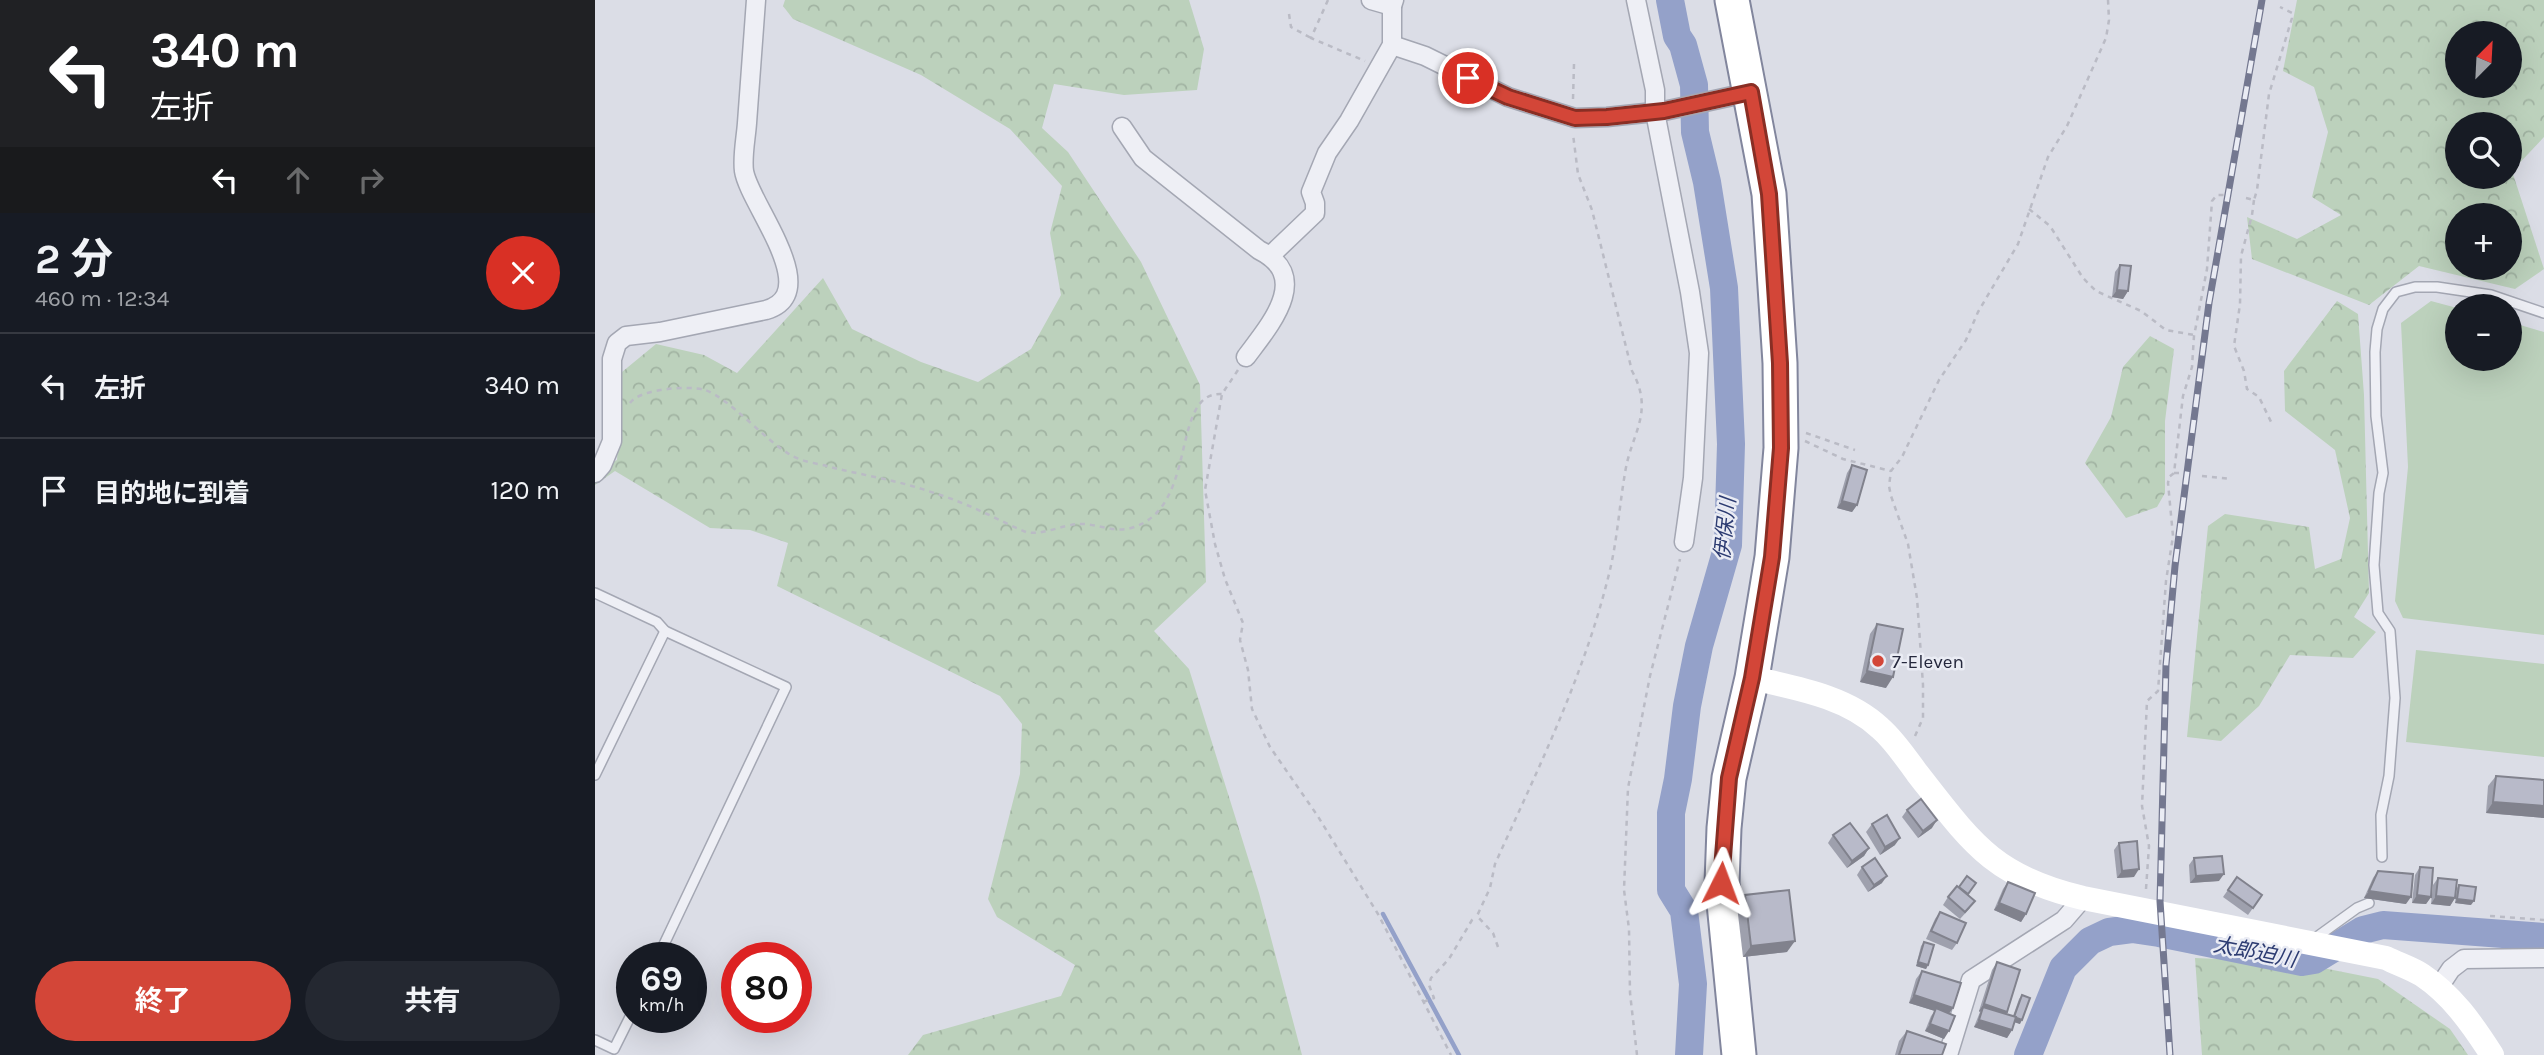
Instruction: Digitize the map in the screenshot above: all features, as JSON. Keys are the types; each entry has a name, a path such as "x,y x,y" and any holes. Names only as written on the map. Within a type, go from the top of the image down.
{"highway":[{"path":"1732,0 1769,194 1780,363 1788,436 1752,678 1729,778 1721,883 1739,1055"}],"street":[{"path":"595,473 602,465 612,440 612,359 617,343 627,336 660,332 779,306 789,288 779,247 744,172 756,0"},
{"path":"1270,256 1315,213 1311,192 1327,153 1392,45 1393,3 1371,0"},
{"path":"1636,0 1659,111 1699,353 1693,478 1684,542"},
{"path":"1392,45 1425,56 1508,97 1573,117 1607,117 1659,111 1751,92"},
{"path":"1122,127 1143,158 1270,256 1281,270 1285,285 1284,297 1276,317 1246,357"},
{"path":"1752,678 1805,690 1844,704 1880,727 1968,837 1995,862 2019,877 2049,890 2083,898 2386,958 2420,973 2439,987 2467,1018 2492,1055"},
{"path":"1948,1055 1971,980 2064,919 2083,898"},
{"path":"2439,987 2463,959 2544,957"}],"lane":[{"path":"2382,858 2381,816 2389,776 2395,698 2390,631 2378,613 2374,578 2379,493 2383,473 2376,416 2377,329 2383,309 2396,292 2415,287 2437,287 2491,295 2544,313"},
{"path":"595,593 657,622 665,631 786,687 665,942"},
{"path":"595,775 665,631"},
{"path":"2317,944 2357,908 2369,903"},
{"path":"595,1040 614,1049 622,1033"}],"path":[{"path":"1311,38 1328,0"},
{"path":"1899,750 1914,738 1923,718 1923,685 1913,565 1891,496 1891,471 1902,457 1939,380 1966,340 1978,312 2018,244 2048,157 2067,126 2106,38 2108,0"},
{"path":"2273,426 2259,397 2247,389 2244,371 2234,346 2240,304 2241,256 2252,215 2269,94 2292,18 2292,13 2280,7"},
{"path":"1289,14 1291,27 1380,67"},
{"path":"1423,1002 1434,998 1429,985 1431,978 1449,959 1477,916 1490,888 1495,864 1566,706 1609,577 1625,471 1642,416 1639,384 1632,371 1592,210 1578,174 1573,117 1574,64"},
{"path":"2144,911 2149,846 2142,806 2147,701 2158,691 2163,615 2173,536 2168,483 2173,473 2183,396 2192,367 2191,358 2207,269 2211,201 2217,195 2224,195"},
{"path":"2246,198 2254,200"},
{"path":"2029,209 2050,226 2083,278 2096,292 2141,311 2167,330 2195,335"},
{"path":"1246,357 1222,394 1205,490 1225,579 1243,622 1240,640 1248,670 1252,709 1270,747 1317,815 1378,914 1451,1055"},
{"path":"627,407 632,398 642,394 678,388 706,390 790,455 926,490 1033,533 1079,524 1131,528 1157,514 1175,483 1190,420 1196,408 1207,398 1222,394"},
{"path":"1788,436 1812,434 1855,450"},
{"path":"1788,436 1843,459 1891,471"},
{"path":"2173,473 2182,473"},
{"path":"2202,475 2231,479"},
{"path":"1637,1055 1630,993 1629,929 1624,890 1628,788 1650,676 1684,542"},
{"path":"1477,916 1493,933 1498,947"},
{"path":"2490,916 2544,920"}],"green space":[{"path":"785,0 1189,0 1204,49 1197,90 1124,95 1054,84 1042,128 1068,152 1141,262 1200,385 1206,582 1154,631 1189,669 1259,893 1302,1055 908,1055 923,1035 1061,996 1075,965 997,917 988,899 1020,774 1022,724 1000,696 777,586 788,543 750,530 710,528 615,471 595,485 595,471 617,460 622,372 656,344 704,355 737,373 823,278 852,329 921,362 978,382 1031,349 1061,295 1050,233 1062,186 1010,129 921,75 793,19 783,6"},
{"path":"2297,0 2544,0 2544,137 2522,160 2522,112 2445,112 2445,189 2518,189 2544,269 2515,289 2477,280 2522,280 2522,203 2445,203 2445,272 2419,266 2369,305 2252,259 2247,217 2297,239 2341,215 2312,197 2328,132 2314,87 2283,71"},
{"path":"2337,301 2358,314 2364,395 2369,593 2354,617 2376,632 2353,658 2290,655 2259,706 2221,741 2187,737 2208,526 2225,514 2309,527 2315,569 2341,559 2350,518 2335,450 2285,411 2284,371"},
{"path":"2431,301 2445,305 2445,371 2522,371 2522,326 2544,332 2544,635 2403,618 2395,601 2408,467 2401,323"},
{"path":"2150,336 2174,349 2165,421 2165,493 2157,507 2126,518 2085,463 2111,417 2123,367"},
{"path":"2416,650 2544,664 2544,757 2406,742"},
{"path":"2195,958 2293,962 2378,979 2450,1029 2468,1055 2202,1055"}],"building":[{"path":"2120,265 2131,266 2128,291 2117,290"},
{"path":"1852,465 1867,470 1857,505 1842,501"},
{"name":"7-Eleven","path":"1877,624 1903,629 1893,677 1867,671"},
{"path":"2496,776 2544,780 2544,806 2493,802"},
{"path":"1921,799 1937,820 1923,831 1907,810"},
{"path":"1887,815 1900,838 1885,847 1872,824"},
{"path":"1850,823 1869,848 1852,861 1833,835"},
{"path":"2137,841 2139,869 2122,871 2119,843"},
{"path":"2222,856 2224,874 2196,876 2194,858"},
{"path":"1875,858 1887,876 1874,885 1862,867"},
{"path":"2420,867 2433,868 2431,897 2417,895"},
{"path":"2378,871 2413,874 2411,897 2369,891"},
{"path":"1967,876 1976,883 1968,894 1959,887"},
{"path":"2237,877 2262,895 2253,908 2228,890"},
{"path":"2438,878 2457,880 2455,898 2436,896"},
{"path":"2008,882 2035,893 2026,914 1999,903"},
{"path":"2459,885 2476,887 2474,901 2457,899"},
{"path":"1957,886 1975,901 1965,912 1948,897"},
{"path":"1789,890 1795,941 1751,946 1745,895"},
{"path":"1940,912 1966,923 1957,943 1931,931"},
{"path":"1924,942 1934,945 1928,965 1918,962"},
{"path":"1997,962 2020,970 2007,1012 1984,1004"},
{"path":"1922,971 1961,983 1953,1008 1914,995"},
{"path":"2022,995 2030,998 2022,1020 2014,1017"},
{"path":"1983,1007 2016,1017 2012,1030 1979,1020"},
{"path":"1936,1008 1955,1016 1949,1031 1930,1024"},
{"path":"1907,1031 1946,1044 1942,1055 1899,1055"}],"waterway":[{"name":"伊保川","path":"1670,0 1677,36 1683,45 1694,85 1695,132 1707,182 1724,288 1731,444 1728,545 1699,646 1671,813 1671,890 1684,911 1693,984 1689,1055"},
{"path":"1383,914 1459,1055"},
{"name":"太郎迫川","path":"2028,1055 2063,968 2090,941 2109,932 2132,929 2159,933 2302,962 2314,960 2363,930 2383,925 2544,937"}],"railway":[{"path":"2170,1055 2160,901 2166,665 2175,566 2209,303 2262,0"}],"place":[{"name":"7-Eleven","path":"1878,661"}],"route":[{"path":"1468,78 1508,97 1575,118 1664,111 1751,92 1769,194 1780,363 1781,448 1772,557 1752,678 1729,778 1721,883"}]}
